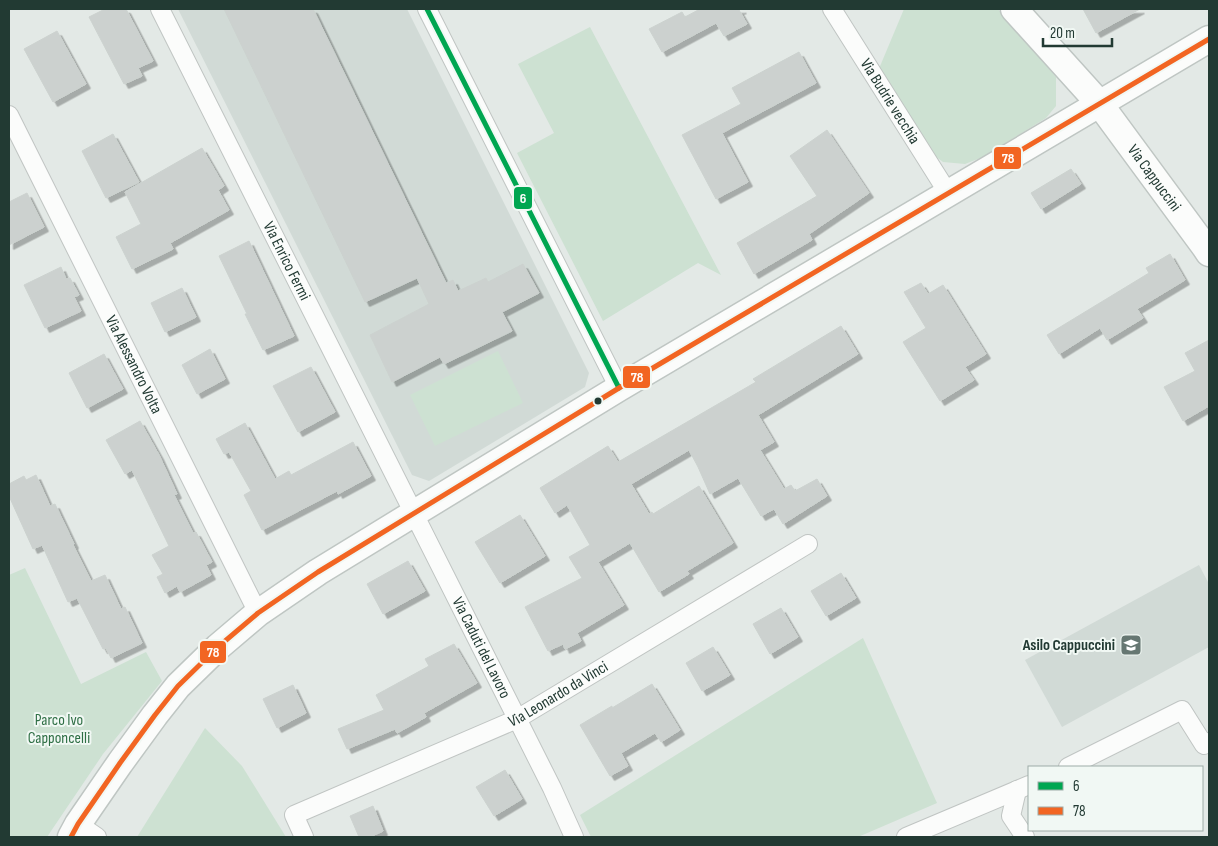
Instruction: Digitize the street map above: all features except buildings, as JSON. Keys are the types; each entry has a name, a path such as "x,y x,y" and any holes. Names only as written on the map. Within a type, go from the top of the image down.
{"street":[{"name":"Via Enrico Fermi","path":"160,9 414,513"},
{"path":"427,9 619,388"},
{"name":"Via Budrie vecchia","path":"832,9 948,193"},
{"name":"Via Cappuccini","path":"1014,9 1099,103 1209,254"},
{"path":"82,833 137,739 178,686 218,646 258,614 318,572 619,388 1209,38"},
{"name":"Via Alessandro Volta","path":"9,115 258,614"},
{"name":"Via Caduti del Lavoro","path":"414,513 552,788 574,837"},
{"name":"Via Leonardo da Vinci","path":"304,837 294,815 517,719 808,544"},
{"path":"1070,766 1182,710 1204,745 1209,742"},
{"path":"906,837 1023,787"},
{"path":"1023,787 1011,816 1026,837"}],"shaded area":[{"path":"178,9 407,9 589,373 585,387 429,481 412,475"},
{"name":"Asilo Cappuccini","path":"1199,565 1209,584 1209,647 1062,727 1025,660"}],"green space":[{"path":"904,9 998,9 1056,77 1056,106 1046,118 983,157 965,164 943,162 931,153 878,71"},
{"path":"590,27 721,275 698,263 603,321 517,153 554,133 518,64"},
{"path":"498,351 523,403 435,446 410,395"},
{"name":"Parco Ivo Capponcelli","path":"25,568 81,684 146,652 162,681 103,754 47,837 9,837 9,575"},
{"path":"863,638 937,803 858,837 591,837 580,815"},
{"path":"205,728 242,766 286,837 137,837"}],"transit line":[{"name":"6","path":"427,9 619,388"},
{"name":"78","path":"71,837 120,763 178,686 218,647 258,613 318,572 619,388 1209,39"}],"place":[{"name":"Asilo Cappuccini","path":"1131,645"}]}
